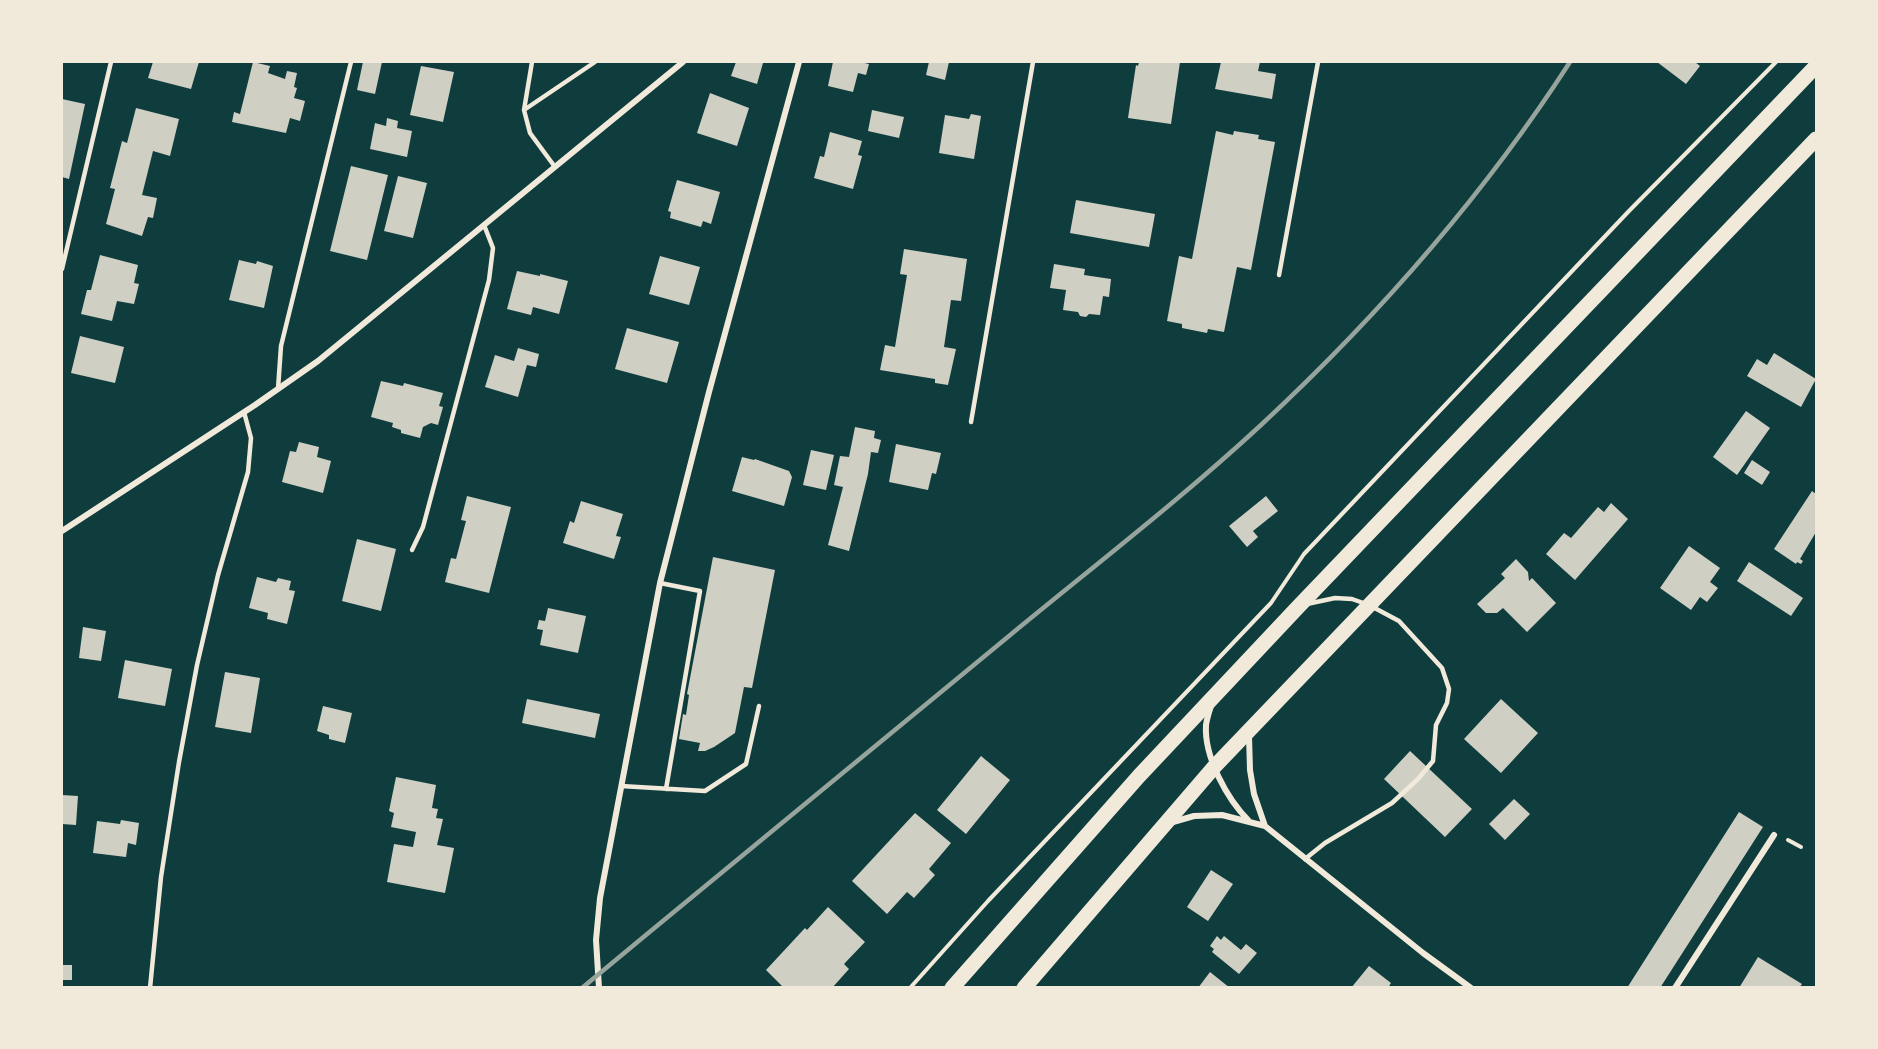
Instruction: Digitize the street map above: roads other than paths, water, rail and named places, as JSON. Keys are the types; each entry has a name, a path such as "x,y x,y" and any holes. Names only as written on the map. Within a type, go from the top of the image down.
{"main road":[{"path":"952,987 1139,776 1213,697 1816,66"},
{"path":"1024,987 1215,766 1816,139"}],"street":[{"path":"62,531 318,361 683,62"},
{"path":"599,987 596,940 600,898 660,583 709,392 799,62"},
{"path":"1213,697 1206,725 1208,746 1222,786 1236,808 1250,822"},
{"path":"1249,730 1250,770 1254,794 1265,826"},
{"path":"1164,824 1194,816 1222,815 1265,826 1423,953 1471,987"},
{"path":"1675,987 1774,835"}],"lane":[{"path":"62,269 111,62"},
{"path":"278,389 281,346 351,62"},
{"path":"532,62 524,110 530,133 555,167"},
{"path":"524,110 595,62"},
{"path":"970,422 1033,62"},
{"path":"1279,275 1318,62"},
{"path":"412,550 423,527 489,279 493,248 484,225"},
{"path":"150,987 161,877 195,676 218,575 248,472 251,438 244,412"},
{"path":"660,583 699,591 666,789"},
{"path":"1298,607 1335,598 1353,599 1399,621 1442,668 1449,689 1447,703 1436,725 1432,761 1418,779 1392,803 1325,843 1305,859"},
{"path":"621,786 705,791 746,764 759,706"}],"railway":[{"path":"582,988 1169,506 1261,425 1346,341 1427,253 1502,160 1570,62"}]}
